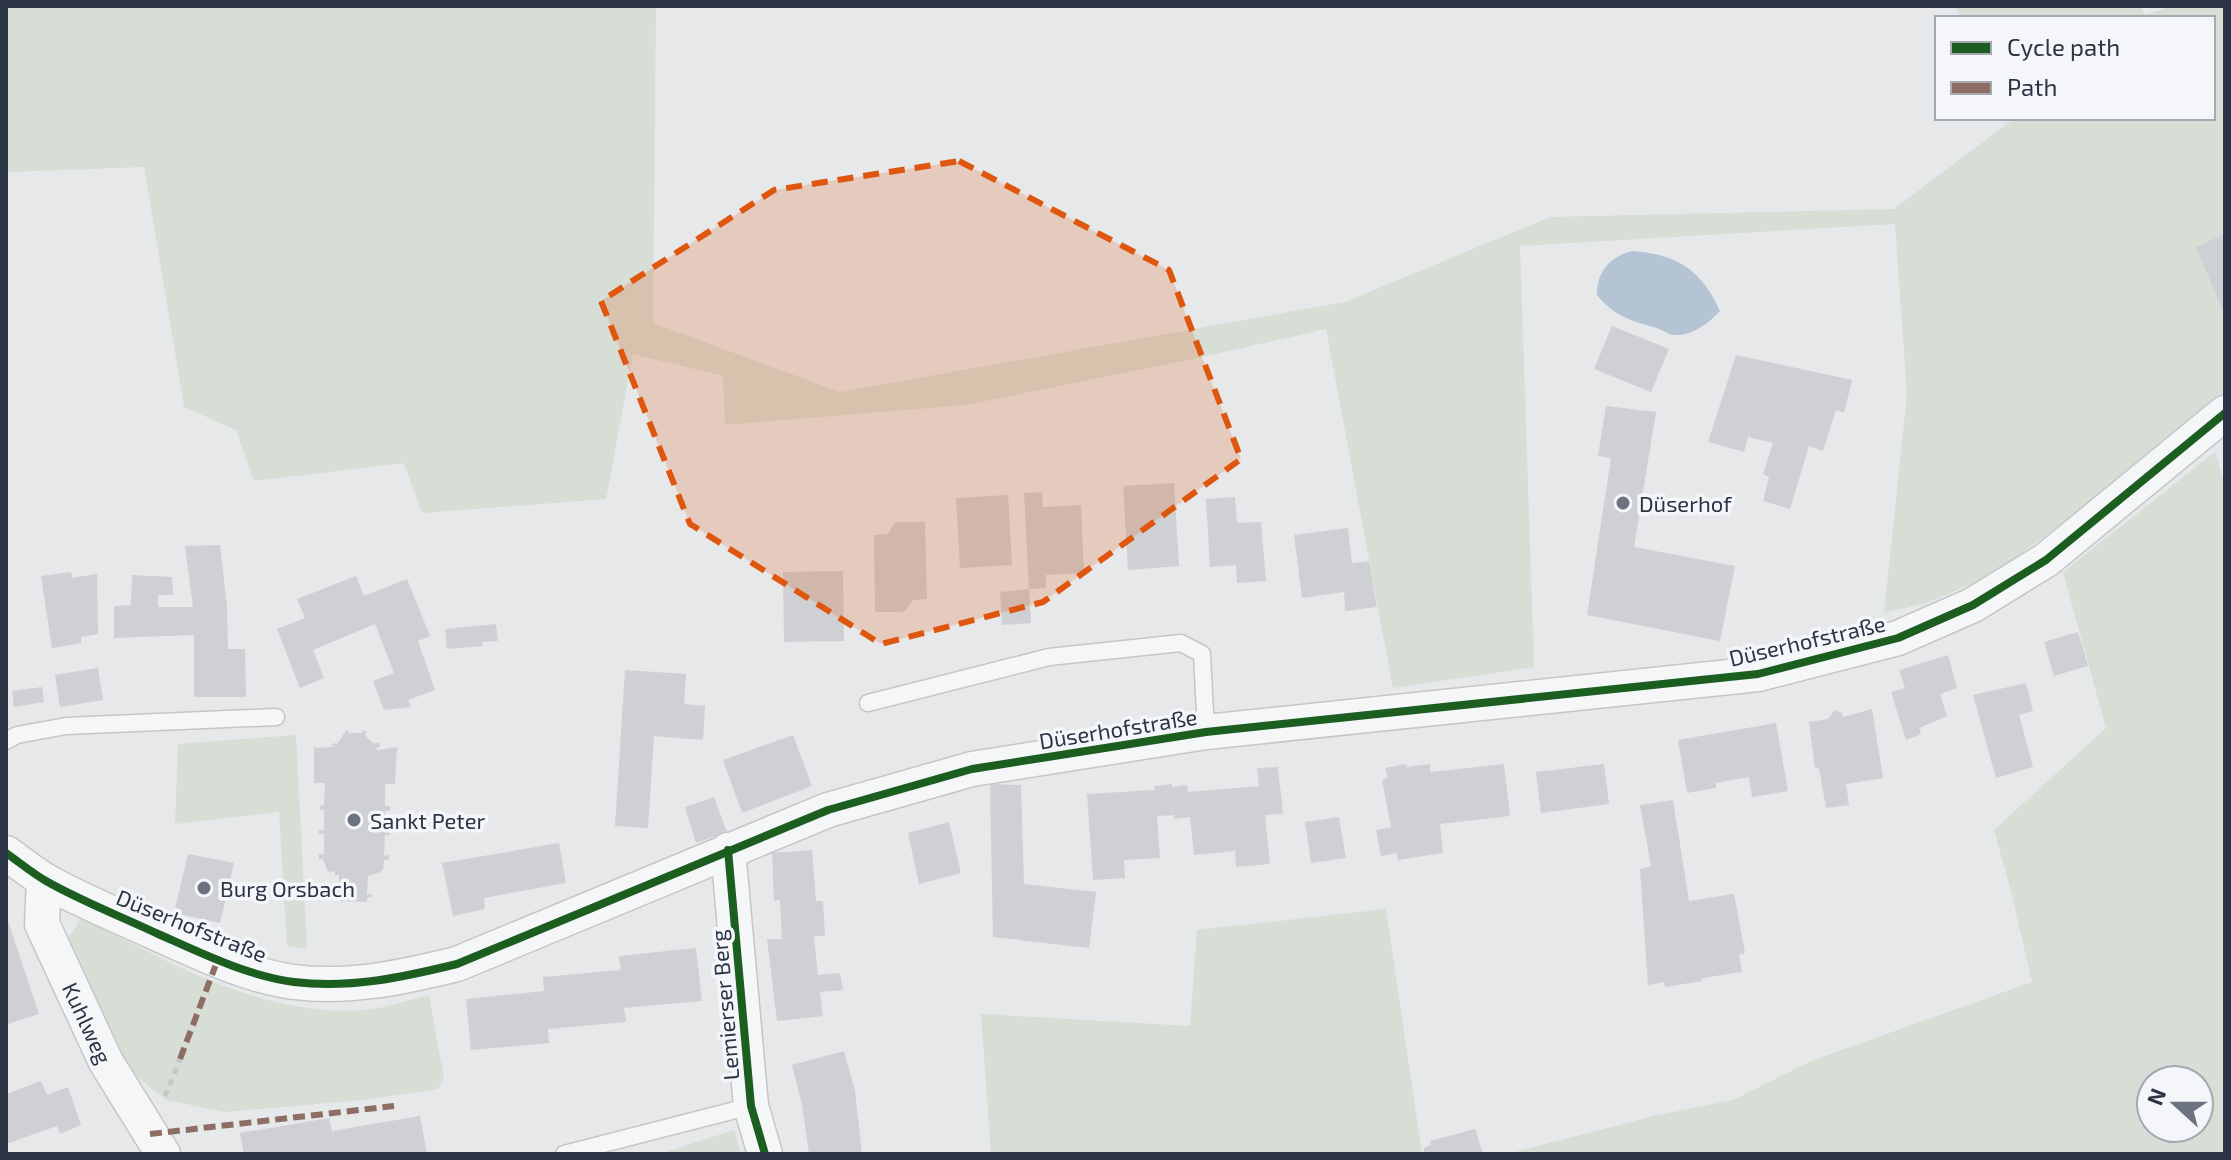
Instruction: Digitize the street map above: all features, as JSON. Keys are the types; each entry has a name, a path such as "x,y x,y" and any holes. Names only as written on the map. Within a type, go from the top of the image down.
{"street":[{"name":"Düserhofstraße","path":"6,853 44,881 186,946 243,968 293,982 338,984 394,979 457,964 828,810 972,769 1206,732 1758,674 1898,638 1973,605 2046,560 2225,413"},
{"name":"Lemierser Berg","path":"728,850 751,1106 765,1154"},
{"name":"Kuhlweg","path":"44,881 42,924 106,1062 163,1154"}],"lane":[{"name":"Düserhofstraße","path":"868,703 1049,657 1181,643 1202,654 1206,732"},
{"path":"6,741 17,735 66,726 276,717"},
{"path":"564,1154 751,1106"}],"highlighted area":[{"path":"959,161 1169,270 1241,459 1043,602 881,644 690,524 601,301 774,190"}],"shaded area":[{"path":"6,6 656,6 653,323 840,392 1345,302 1550,217 1894,209 2012,120 2215,120 2215,16 1961,16 1955,6 2141,6 2145,15 2171,6 2225,6 2225,394 2070,518 1990,576 1927,603 1884,613 1907,395 1895,224 1520,246 1534,667 1393,688 1326,329 966,405 725,425 723,376 633,354 606,499 422,513 404,463 254,481 236,430 184,407 144,167 6,172"},
{"path":"2215,452 2225,485 2225,1154 1507,1154 1654,1116 1733,1100 1811,1061 2032,982 1994,830 2106,728 2063,572"},
{"path":"296,735 307,949 287,946 279,812 175,824 178,744"},
{"path":"1386,909 1422,1154 991,1154 981,1014 1190,1026 1197,930"},
{"path":"82,917 148,952 217,983 289,1005 326,1010 363,1010 429,995 444,1079 438,1089 362,1100 224,1112 167,1100 128,1070 65,943"},
{"path":"734,1130 741,1154 660,1154"}],"water":[{"path":"1632,251 1662,256 1686,267 1705,285 1720,311 1700,328 1675,335 1617,313 1597,295 1599,279 1611,261"}],"building":[{"path":"2225,234 2225,308 2222,309 2196,247"},
{"path":"1612,326 1669,349 1651,392 1594,369"},
{"path":"1736,355 1852,380 1844,413 1836,410 1823,451 1809,446 1790,509 1763,501 1769,477 1763,474 1773,443 1748,437 1744,452 1708,442"},
{"name":"Düserhof","path":"1606,406 1656,412 1634,547 1735,566 1720,641 1587,615 1611,458 1598,456"},
{"path":"1174,483 1179,566 1128,570 1123,486"},
{"path":"1042,492 1043,507 1081,505 1084,573 1046,575 1046,588 1029,589 1024,493"},
{"path":"1008,495 1012,565 960,568 956,498"},
{"path":"1235,497 1237,523 1261,522 1266,581 1237,583 1236,565 1210,567 1206,499"},
{"path":"899,522 925,522 927,599 913,600 901,612 875,612 874,535 888,534"},
{"path":"1348,528 1352,563 1369,561 1377,607 1345,611 1344,592 1302,598 1294,535"},
{"path":"220,545 228,649 245,649 246,697 194,697 194,635 114,638 114,606 131,605 132,575 172,577 173,595 158,595 158,607 193,607 185,546"},
{"path":"843,571 844,641 784,642 783,572"},
{"path":"71,572 72,578 97,574 98,634 81,637 81,643 52,648 41,576"},
{"path":"356,576 364,596 407,579 430,636 418,641 435,690 408,700 411,707 384,710 373,681 394,673 375,624 313,650 324,678 300,688 277,629 305,618 297,599"},
{"path":"1029,589 1031,623 1002,625 1000,592"},
{"path":"496,624 498,641 482,642 483,646 447,649 445,629"},
{"path":"2078,632 2088,666 2054,676 2044,642"},
{"path":"1948,655 1957,688 1940,694 1947,716 1919,728 1921,734 1906,740 1891,692 1905,688 1899,670"},
{"path":"98,668 103,700 60,707 55,675"},
{"path":"625,670 686,674 684,704 705,706 703,740 654,736 648,828 615,826"},
{"path":"2026,683 2033,711 2019,715 2033,767 1996,778 1973,695"},
{"path":"42,687 44,702 14,707 12,691"},
{"path":"1872,709 1883,778 1846,784 1849,805 1826,808 1819,768 1815,768 1809,722 1828,719 1835,710 1843,717"},
{"path":"1776,723 1788,791 1752,797 1749,777 1716,783 1716,788 1687,793 1678,740"},
{"name":"Sankt Peter","path":"347,729 349,733 367,732 365,735 374,744 379,742 380,747 375,748 378,750 397,747 395,784 385,784 385,806 390,806 390,811 385,811 384,831 389,831 390,835 385,835 384,856 389,855 389,860 384,860 380,872 368,876 367,894 372,894 367,902 341,901 339,896 335,897 335,893 339,893 339,875 335,875 335,871 328,872 323,859 319,859 319,854 324,854 324,834 319,834 319,830 324,830 324,810 320,810 320,806 324,805 325,783 314,783 314,746 336,747 332,746 333,743 337,744"},
{"path":"793,735 812,786 742,813 723,760"},
{"path":"1406,764 1407,767 1430,764 1430,772 1504,764 1510,816 1440,824 1443,853 1398,860 1397,853 1381,856 1376,830 1391,827 1382,780 1388,778 1385,768"},
{"path":"1604,764 1609,804 1541,813 1536,772"},
{"path":"1278,767 1283,814 1265,815 1270,864 1236,867 1235,851 1194,855 1190,817 1174,819 1174,815 1157,816 1160,858 1124,860 1125,878 1093,880 1087,794 1155,790 1154,786 1172,784 1172,787 1187,785 1188,792 1259,786 1257,768"},
{"path":"990,784 1021,785 1024,884 1096,892 1089,948 993,937"},
{"path":"714,797 727,832 696,843 685,807"},
{"path":"1673,800 1689,901 1734,894 1745,953 1739,955 1742,972 1665,987 1664,982 1648,985 1640,869 1651,866 1640,805"},
{"path":"1339,817 1346,858 1311,863 1305,822"},
{"path":"949,822 961,873 919,884 908,833"},
{"path":"559,843 566,883 484,898 485,909 453,916 442,863"},
{"path":"812,850 816,901 823,901 825,936 814,936 818,975 840,973 843,990 820,992 823,1016 777,1021 767,939 782,939 780,900 774,901 772,853"},
{"name":"Burg Orsbach","path":"188,854 234,863 220,923 174,913"},
{"path":"6,915 39,1014 8,1024 6,1019"},
{"path":"696,948 702,1001 624,1008 626,1022 548,1029 549,1043 471,1050 466,999 544,991 543,977 621,970 619,956"},
{"path":"844,1051 855,1091 862,1154 809,1154 792,1065"},
{"path":"41,1081 47,1095 68,1087 81,1125 60,1134 57,1126 6,1144 6,1094"},
{"path":"420,1116 427,1154 244,1154 240,1133 329,1118 332,1131"},
{"path":"1475,1129 1483,1154 1425,1154 1423,1148 1431,1145 1430,1141"}],"marked path":[{"path":"180,1059 218,959"},
{"path":"150,1134 394,1106"}],"cycle path":[{"path":"6,853 41,878 73,895 241,969 276,979 315,984 377,980 417,973 457,964 828,810 972,769 1206,732 1758,674 1898,638 1973,605 2046,560 2225,413"},
{"path":"728,850 751,1106 765,1154"}],"place":[{"name":"Düserhof","path":"1623,503"},
{"name":"Sankt Peter","path":"354,820"},
{"name":"Burg Orsbach","path":"204,888"}]}
